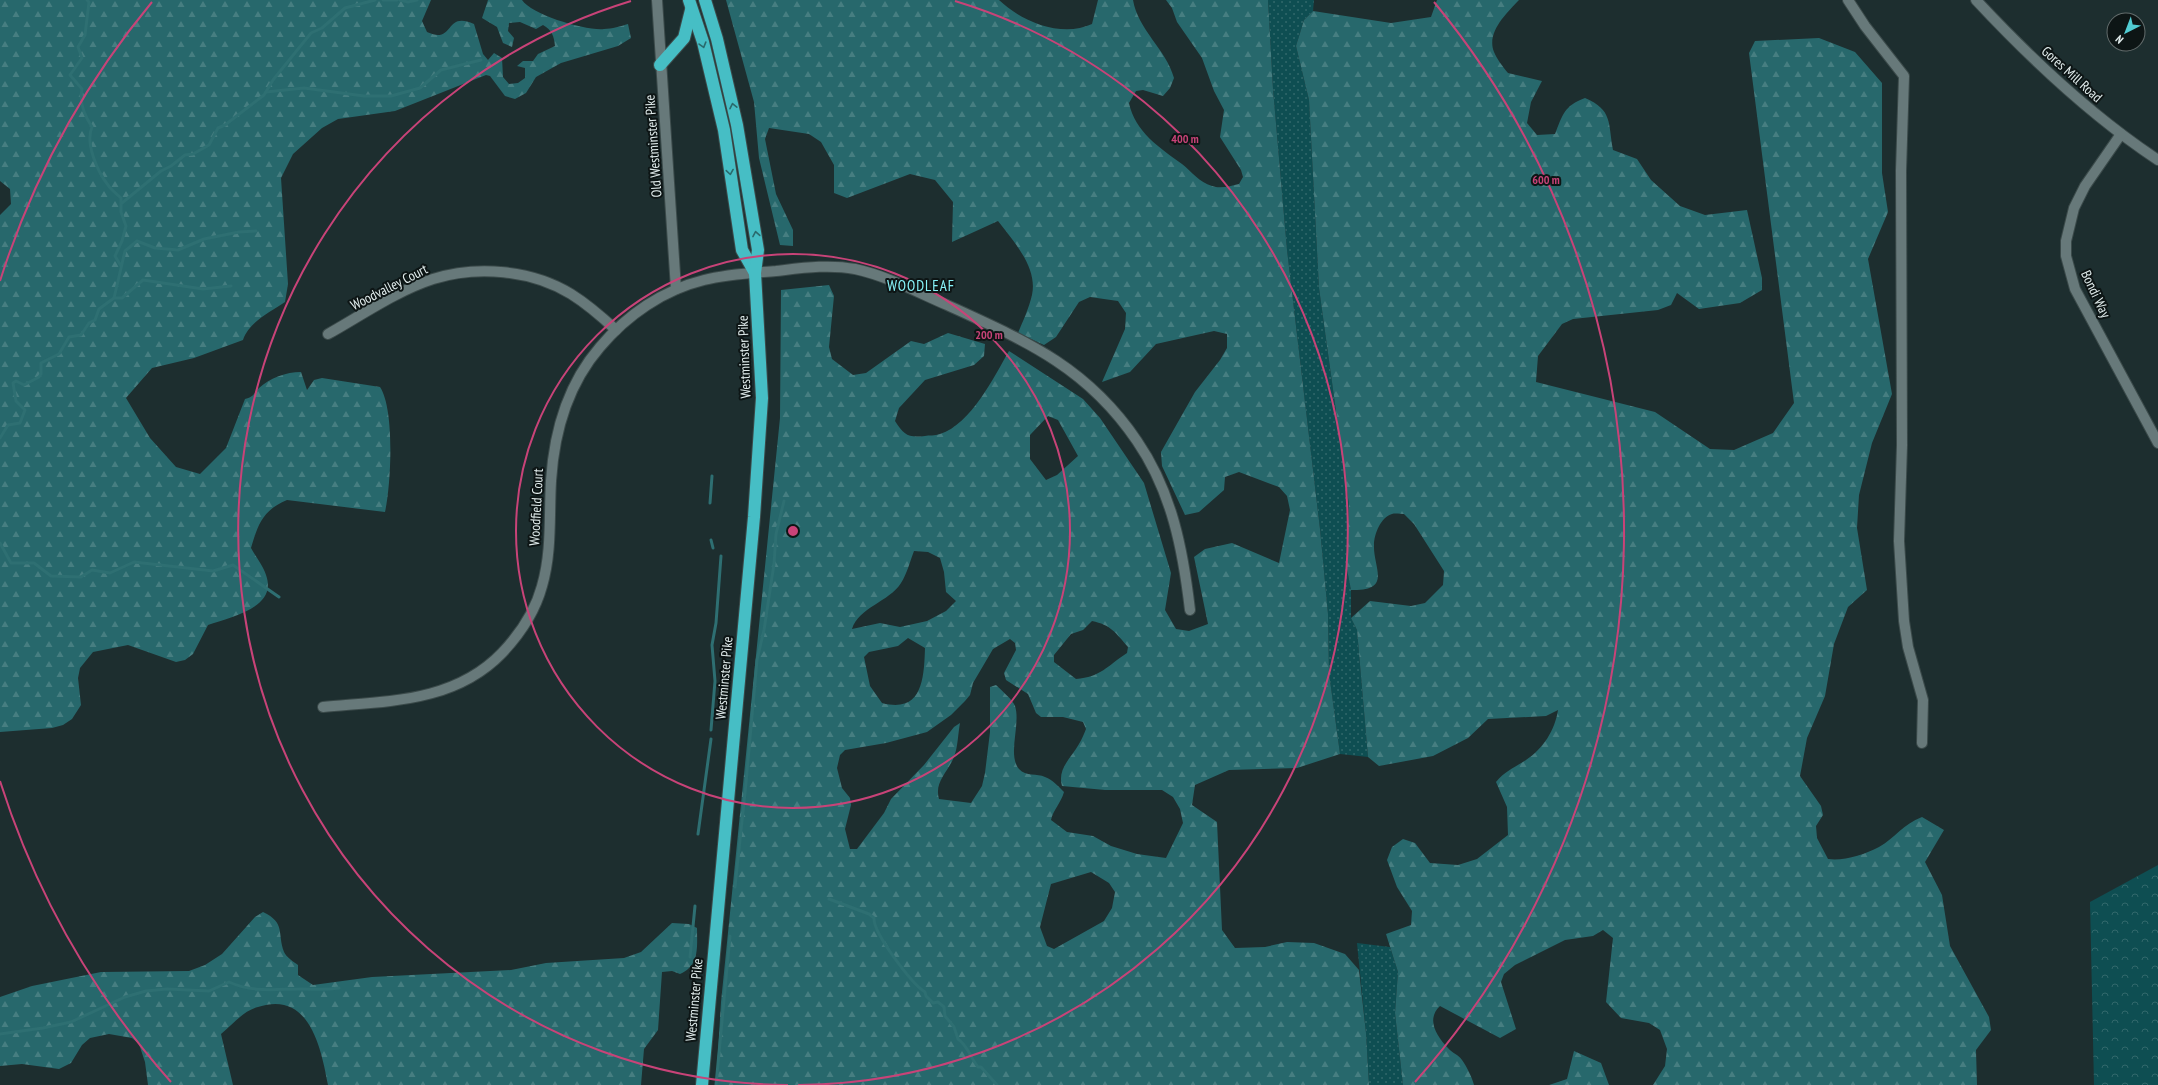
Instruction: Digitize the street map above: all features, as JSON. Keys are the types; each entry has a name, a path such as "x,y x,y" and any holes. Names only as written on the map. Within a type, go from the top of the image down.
{"highway":[{"name":"Westminster Pike","path":"702,1085 759,452 761,364 755,273 758,250 737,125 717,39 705,0"},
{"path":"660,65 684,38 690,4"},
{"name":"Westminster Pike","path":"690,4 703,42 724,130 742,250 755,273"}],"street":[{"name":"Old Westminster Pike","path":"657,0 660,65 671,189 676,289"},
{"path":"1848,0 1904,76 1901,171 1902,445 1899,540 1904,621 1923,700 1922,743"},
{"name":"Gores Mill Road","path":"1976,0 2061,85 2121,134 2158,160"},
{"name":"Bondi Way","path":"2121,134 2085,186 2074,208 2066,241 2066,256 2075,289 2158,443"},
{"name":"Woodfield Court","path":"323,707 416,698 441,692 461,683 487,667 522,630 537,602 546,571 553,456 562,415 587,365 616,330 648,304 676,289 705,279 755,273 811,267 837,267 879,276 1010,333 1040,349 1071,371 1116,414 1138,443 1152,467 1165,495 1175,524 1185,567 1190,610"},
{"name":"Woodvalley Court","path":"328,334 392,298 432,279 453,274 490,272 529,277 558,287 583,302 616,330"}],"green space":[{"path":"0,0 431,0 422,21 427,32 436,35 442,34 458,21 465,21 474,24 483,54 488,60 494,53 502,58 503,77 509,84 518,83 525,78 525,68 517,66 523,61 533,61 538,54 555,46 554,39 550,31 543,25 536,29 520,22 509,23 508,31 514,38 512,47 503,43 497,27 482,18 488,0 522,0 536,11 560,21 596,29 607,29 628,24 631,38 618,46 561,63 536,77 526,93 515,99 505,96 490,76 486,75 395,111 338,119 322,128 293,154 281,178 288,284 285,302 255,323 250,328 243,340 194,358 152,368 126,398 150,438 176,467 200,474 226,448 245,399 252,396 263,384 273,379 284,374 301,372 307,390 314,380 322,378 380,387 385,398 390,430 389,484 385,512 287,500 272,508 259,525 251,548 265,571 268,586 265,596 259,603 239,614 208,625 193,654 185,660 176,662 128,645 93,652 80,668 78,678 81,705 72,719 63,725 52,728 0,732 0,215 11,204 10,189 0,181"},
{"path":"726,0 999,0 1008,8 1031,21 1043,26 1068,29 1080,28 1092,24 1098,0 1133,0 1140,21 1165,58 1174,78 1170,88 1163,96 1143,90 1136,91 1129,103 1137,123 1157,145 1199,179 1215,187 1229,186 1239,184 1243,177 1241,170 1220,137 1224,110 1214,91 1202,58 1177,22 1172,8 1166,0 1268,0 1273,89 1287,250 1320,529 1328,614 1329,673 1340,754 1297,768 1229,770 1195,785 1192,805 1217,822 1222,930 1235,948 1265,947 1287,942 1314,943 1345,954 1359,970 1366,1033 1369,1085 716,1085 721,1002 780,418 781,290 829,285 834,296 829,347 832,359 853,375 866,373 911,341 924,344 948,333 985,344 984,356 974,365 925,380 899,408 895,421 901,430 910,436 919,437 938,435 951,429 962,420 972,410 989,386 1009,351 1083,399 1100,418 1144,483 1171,573 1165,610 1176,629 1189,631 1208,624 1194,557 1205,549 1232,543 1279,563 1290,510 1287,496 1279,487 1239,472 1225,477 1224,490 1199,512 1185,515 1162,466 1161,452 1195,392 1220,360 1227,348 1227,334 1214,331 1156,344 1130,372 1102,382 1125,329 1126,313 1118,301 1090,297 1079,302 1056,337 1044,345 1018,333 1028,310 1033,285 1028,265 1023,255 998,221 952,242 953,202 935,180 910,174 847,198 834,193 834,165 821,142 809,134 769,128 765,139 776,194 793,230 793,246 780,245 759,158 754,102","holes":["1048,416 1058,420 1078,456 1057,475 1046,480 1030,459 1030,435","914,551 928,552 940,558 944,572 946,592 956,601 946,611 927,621 900,627 880,623 852,629 861,615 896,590 907,572","1092,621 1104,625 1116,633 1128,647 1127,653 1098,673 1085,678 1076,679 1054,662 1054,655 1071,634 1083,630","908,638 925,648 922,681 913,698 906,703 896,705 882,703 870,686 864,657 869,652 898,646","1010,639 1015,643 1016,650 1004,673 1006,680 1028,694 1036,713 1041,717 1063,717 1083,722 1086,729 1080,742 1063,769 1061,774 1062,786 1105,790 1162,790 1173,797 1180,809 1183,823 1166,858 1137,854 1111,846 1093,836 1067,832 1051,820 1064,792 1048,778 1028,774 1019,769 1014,756 1016,721 1015,706 1014,703 996,685 990,687 990,732 985,773 982,786 971,803 939,799 938,793 938,787 942,777 955,753 960,723 954,727 924,765 891,799 884,813 857,849 850,849 845,829 851,805 850,798 842,788 837,768 840,755 845,750 886,743 927,732 951,715 965,701 970,695 973,683 993,649","1091,872 1109,883 1115,892 1112,908 1104,921 1054,949 1047,946 1040,927 1051,884"]},
{"path":"1268,0 1314,0 1313,11 1304,20 1296,46 1309,100 1319,288 1349,505 1346,564 1351,590 1351,618 1357,630 1368,757 1340,754 1329,673 1328,614 1320,529 1287,250 1273,89"},
{"path":"1437,0 1519,0 1499,23 1495,30 1492,45 1494,52 1502,66 1508,73 1542,81 1531,102 1527,123 1537,135 1555,134 1560,121 1568,108 1585,98 1600,107 1608,118 1613,150 1637,159 1651,180 1680,206 1705,215 1747,210 1762,278 1762,290 1740,303 1699,309 1677,293 1671,305 1658,310 1573,319 1562,324 1538,356 1536,382 1655,412 1710,449 1734,450 1773,433 1794,403 1749,53 1755,41 1819,38 1855,52 1882,83 1882,173 1888,212 1868,259 1892,394 1872,443 1859,495 1857,528 1867,590 1848,607 1834,644 1825,696 1807,738 1800,776 1821,806 1823,815 1816,826 1817,838 1828,859 1847,858 1873,850 1885,843 1904,827 1922,817 1944,830 1925,862 1942,895 1950,946 1989,1017 1991,1030 1976,1050 1977,1085 1653,1085 1665,1066 1667,1049 1660,1030 1649,1023 1621,1018 1606,1002 1613,938 1603,930 1593,936 1565,940 1515,965 1504,974 1501,982 1516,1029 1500,1038 1440,1006 1434,1016 1434,1027 1444,1043 1462,1060 1474,1085 1403,1085 1395,1013 1398,972 1386,934 1411,925 1412,911 1397,887 1387,860 1392,847 1403,839 1415,843 1430,863 1458,865 1477,859 1508,835 1507,807 1496,782 1506,772 1532,756 1543,745 1554,725 1558,710 1546,716 1488,719 1468,738 1433,756 1379,766 1368,757 1357,630 1351,618 1370,601 1411,606 1425,603 1443,585 1444,571 1414,524 1404,514 1393,514 1381,522 1375,536 1374,554 1378,576 1376,582 1372,587 1351,590 1346,564 1349,505 1319,288 1309,100 1296,46 1304,20 1313,11 1391,23 1431,17"},
{"path":"2158,865 2158,1085 2094,1085 2090,902"},
{"path":"263,912 275,920 278,924 284,952 288,958 298,965 298,975 313,985 372,977 511,970 546,963 624,958 641,952 672,923 689,924 697,928 697,948 694,961 686,970 680,974 672,971 662,972 658,1030 644,1049 641,1085 328,1085 321,1054 310,1025 301,1014 289,1007 275,1004 258,1007 247,1012 221,1034 233,1085 148,1085 145,1062 139,1044 132,1038 109,1034 90,1038 82,1045 71,1063 59,1069 22,1064 0,1066 0,997 32,986 101,972 189,971 205,965 222,954 255,917"},
{"path":"1357,943 1390,947 1398,972 1395,1013 1403,1085 1369,1085 1366,1033"},
{"path":"1574,1051 1601,1063 1609,1085 1549,1085 1567,1079"}],"waterway":[{"path":"87,0 89,2 85,35 78,47 82,58 70,75 82,89 82,104 92,127 90,141 96,165 109,187 121,198 121,212 126,226 122,241 115,256 121,266"},
{"path":"122,203 161,171 171,166 185,155 193,154 209,145 218,128 225,125 264,95 273,80 311,33 322,28 345,8 375,0"},
{"path":"383,0 397,0"},
{"path":"400,0 408,2 417,0"},
{"path":"266,92 304,88 364,96 391,96 420,88 441,70 481,60"},
{"path":"114,298 125,251 137,241 155,248 178,250 204,239 239,232 256,231"},
{"path":"0,438 8,425 20,423 25,410 16,401 13,383 16,381 24,385 39,377 41,374 41,363 59,354 69,337 81,335 89,323 95,320 99,309 114,298 122,298 143,280 203,289 231,286"},
{"path":"710,503 712,476"},
{"path":"735,887 757,660 764,630 774,564 776,534 784,501"},
{"path":"711,540 713,548"},
{"path":"0,543 11,563 34,563 51,576 81,577 92,570 110,573 134,562 213,571 233,565 279,597"},
{"path":"711,730 715,681 712,645 716,623 721,556"},
{"path":"698,834 711,739"},
{"path":"829,899 869,914 874,918 875,925 894,958 933,1003 938,1002 944,1007 945,1016 954,1027 958,1039 967,1048 978,1067 981,1067 997,1085"},
{"path":"690,957 695,906"},
{"path":"716,1085 730,936"},
{"path":"0,1034 43,1028 71,1022 125,997 146,991 167,989 209,991 229,982 247,988 264,990 339,988"}],"district":[{"name":"WOODLEAF","path":"921,286"}]}
